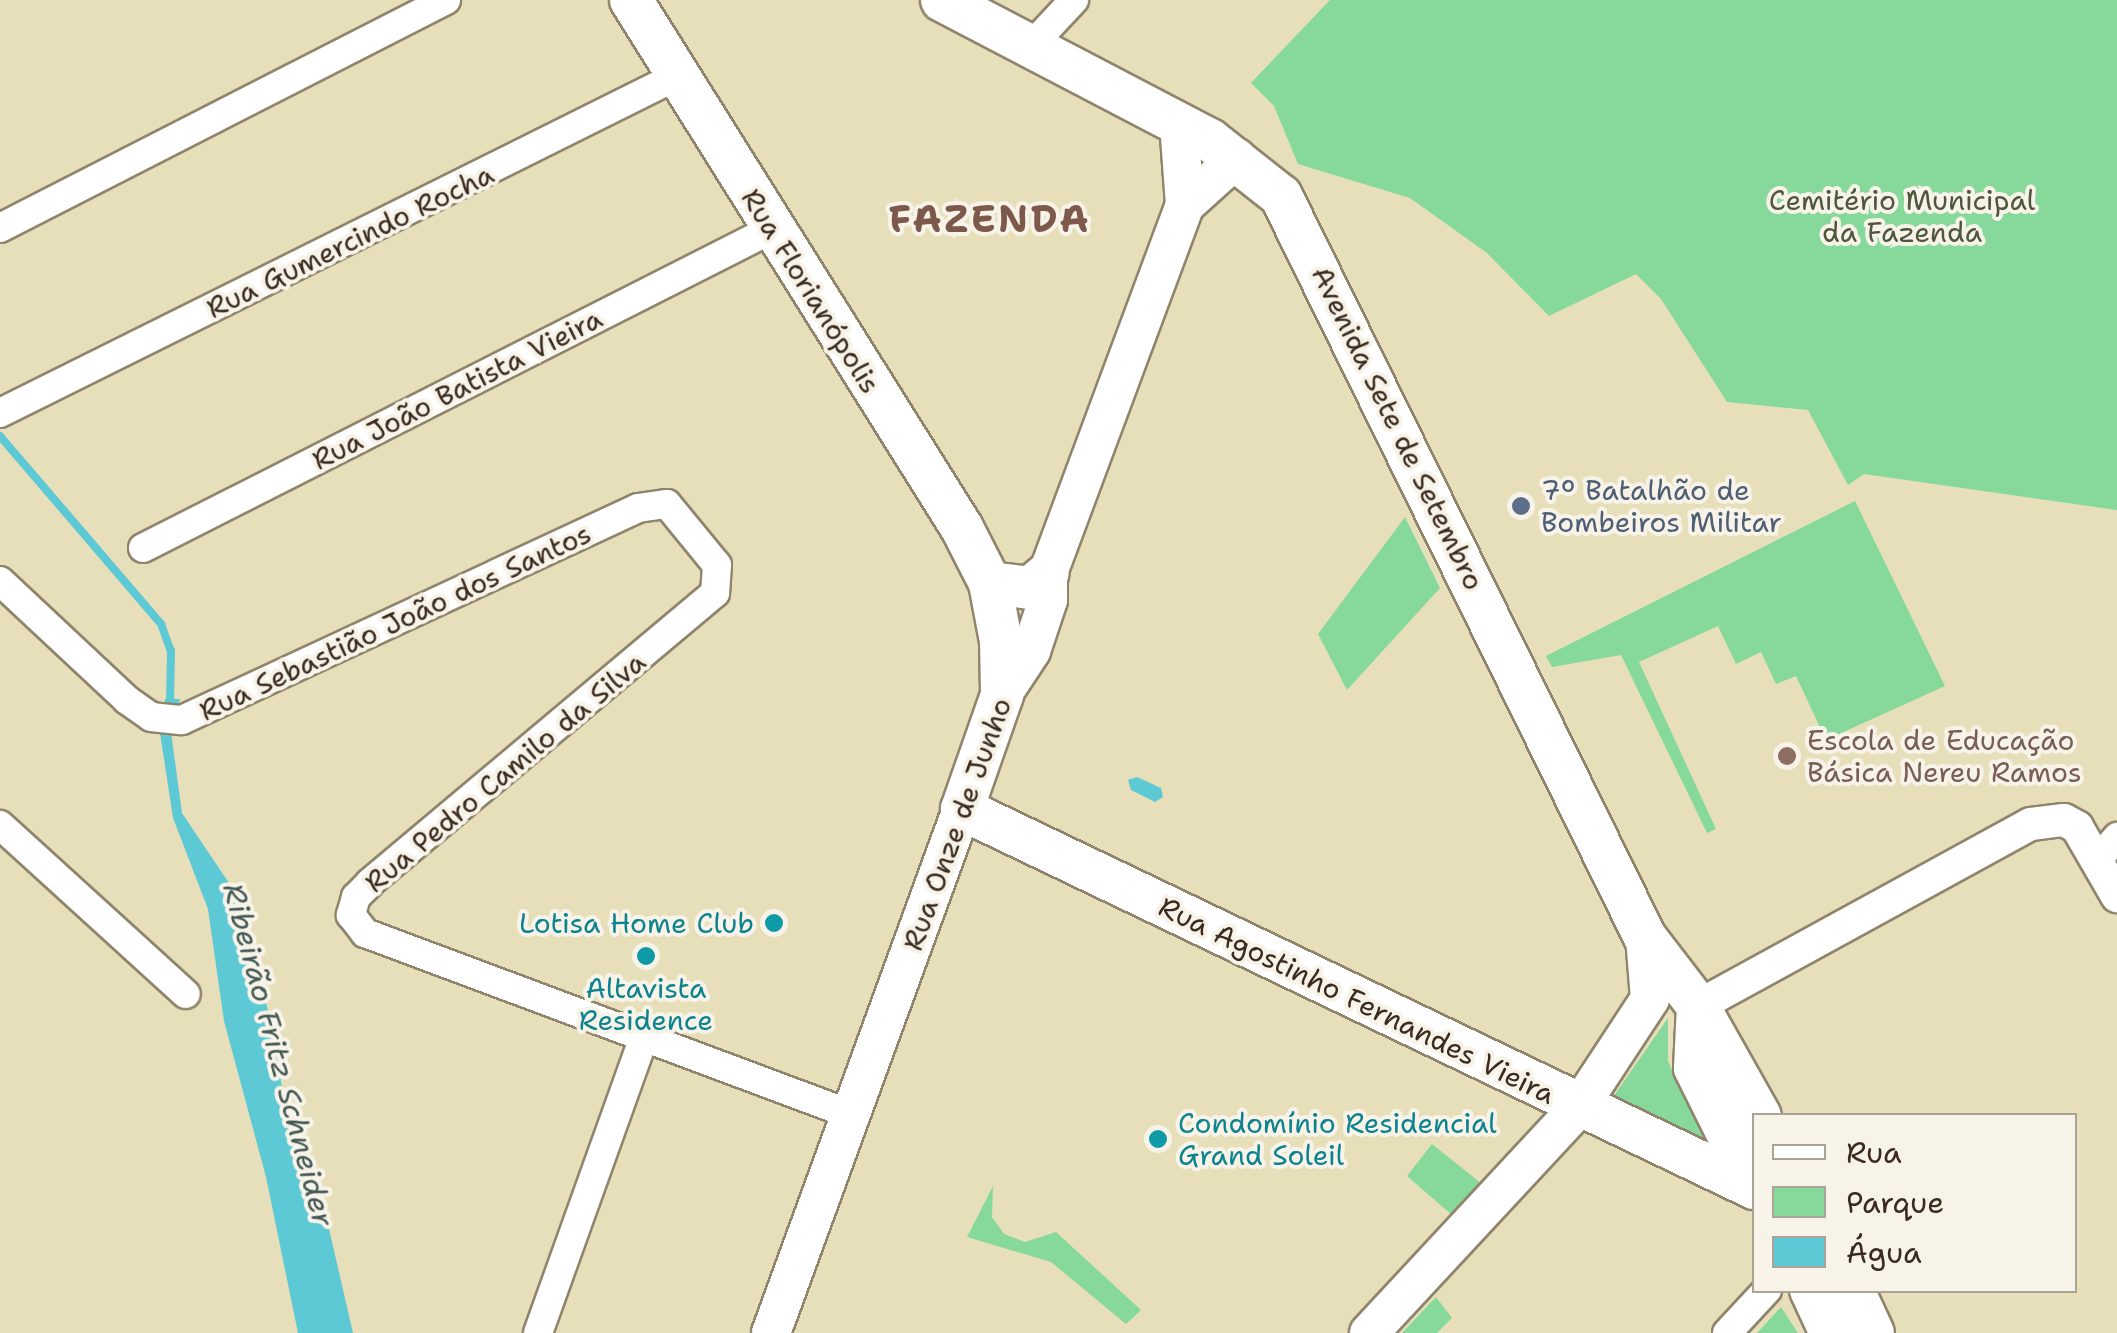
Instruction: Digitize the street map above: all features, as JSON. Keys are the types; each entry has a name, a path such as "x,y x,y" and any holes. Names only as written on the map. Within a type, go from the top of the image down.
{"main road":[{"name":"Rua Florianópolis","path":"632,0 770,230 962,528 990,583 1001,642 1002,695"},
{"name":"Avenida Sete de Setembro","path":"942,0 1236,158 1292,211 1645,937 1698,1006 1758,1113"},
{"name":"Rua Onze de Junho","path":"771,1333 1002,695 1031,651 1048,600 1048,573 1185,205 1179,124"},
{"name":"Rua Onze de Junho","path":"1185,205 1236,158"},
{"path":"990,583 1030,588 1048,573"},
{"name":"Rua Agostinho Fernandes Vieira","path":"962,809 1578,1107 1752,1186"},
{"path":"1369,1333 1578,1107 1650,999 1654,982 1645,937"},
{"path":"1698,1006 1695,1068 1752,1183"},
{"path":"1812,1293 1831,1333"},
{"path":"1854,1293 1872,1333"}],"street":[{"path":"0,228 446,0"},
{"path":"1031,46 1074,0"},
{"name":"Rua Gumercindo Rocha","path":"12,407 676,77"},
{"name":"Rua João Batista Vieira","path":"143,548 770,230"},
{"name":"Rua Sebastião João dos Santos","path":"0,581 152,716 182,720 658,502"},
{"name":"Rua Pedro Camilo da Silva","path":"658,502 666,504 717,566 715,594 370,883 351,915 366,932 850,1114"},
{"path":"1698,1006 2030,824 2064,820 2108,848 2117,896"},
{"path":"0,826 186,994"},
{"path":"538,1333 644,1036"},
{"path":"1727,1333 1764,1293"}],"green space":[{"name":"Cemitério Municipal da Fazenda","path":"1330,0 2117,0 2117,510 1864,474 1848,485 1808,410 1727,402 1661,299 1636,274 1549,316 1487,253 1410,198 1298,164 1274,106 1251,83"},
{"path":"1855,501 1945,686 1826,740 1796,676 1776,684 1761,652 1736,664 1718,626 1639,662 1716,829 1707,833 1621,655 1552,667 1546,656"},
{"path":"1405,517 1440,588 1347,690 1318,634"},
{"path":"1668,1018 1668,1061 1705,1142 1613,1097"},
{"path":"1432,1144 1482,1184 1452,1215 1407,1176"},
{"path":"993,1186 992,1217 1004,1234 1025,1242 1056,1232 1141,1310 1126,1324 1051,1262 967,1237"},
{"path":"1436,1297 1452,1318 1437,1333 1402,1333"},
{"path":"1781,1307 1798,1333 1757,1333"}],"water":[{"path":"165,699 180,699 171,732 182,813 235,892 261,975 282,1087 321,1194 353,1333 298,1333 266,1177 224,1021 208,909 173,818 160,733"},
{"path":"1137,777 1161,788 1163,797 1155,802 1131,790 1128,780"}],"waterway":[{"name":"Ribeirão Fritz Schneider","path":"0,436 161,624 171,651 170,705"}],"place":[{"name":"7º Batalhão de Bombeiros Militar","path":"1521,506"},
{"name":"Escola de Educação Básica Nereu Ramos","path":"1787,756"},
{"name":"Lotisa Home Club","path":"774,923"},
{"name":"Altavista Residence","path":"646,956"},
{"name":"Condomínio Residencial Grand Soleil","path":"1158,1139"}],"district":[{"name":"FAZENDA","path":"990,219"}]}
